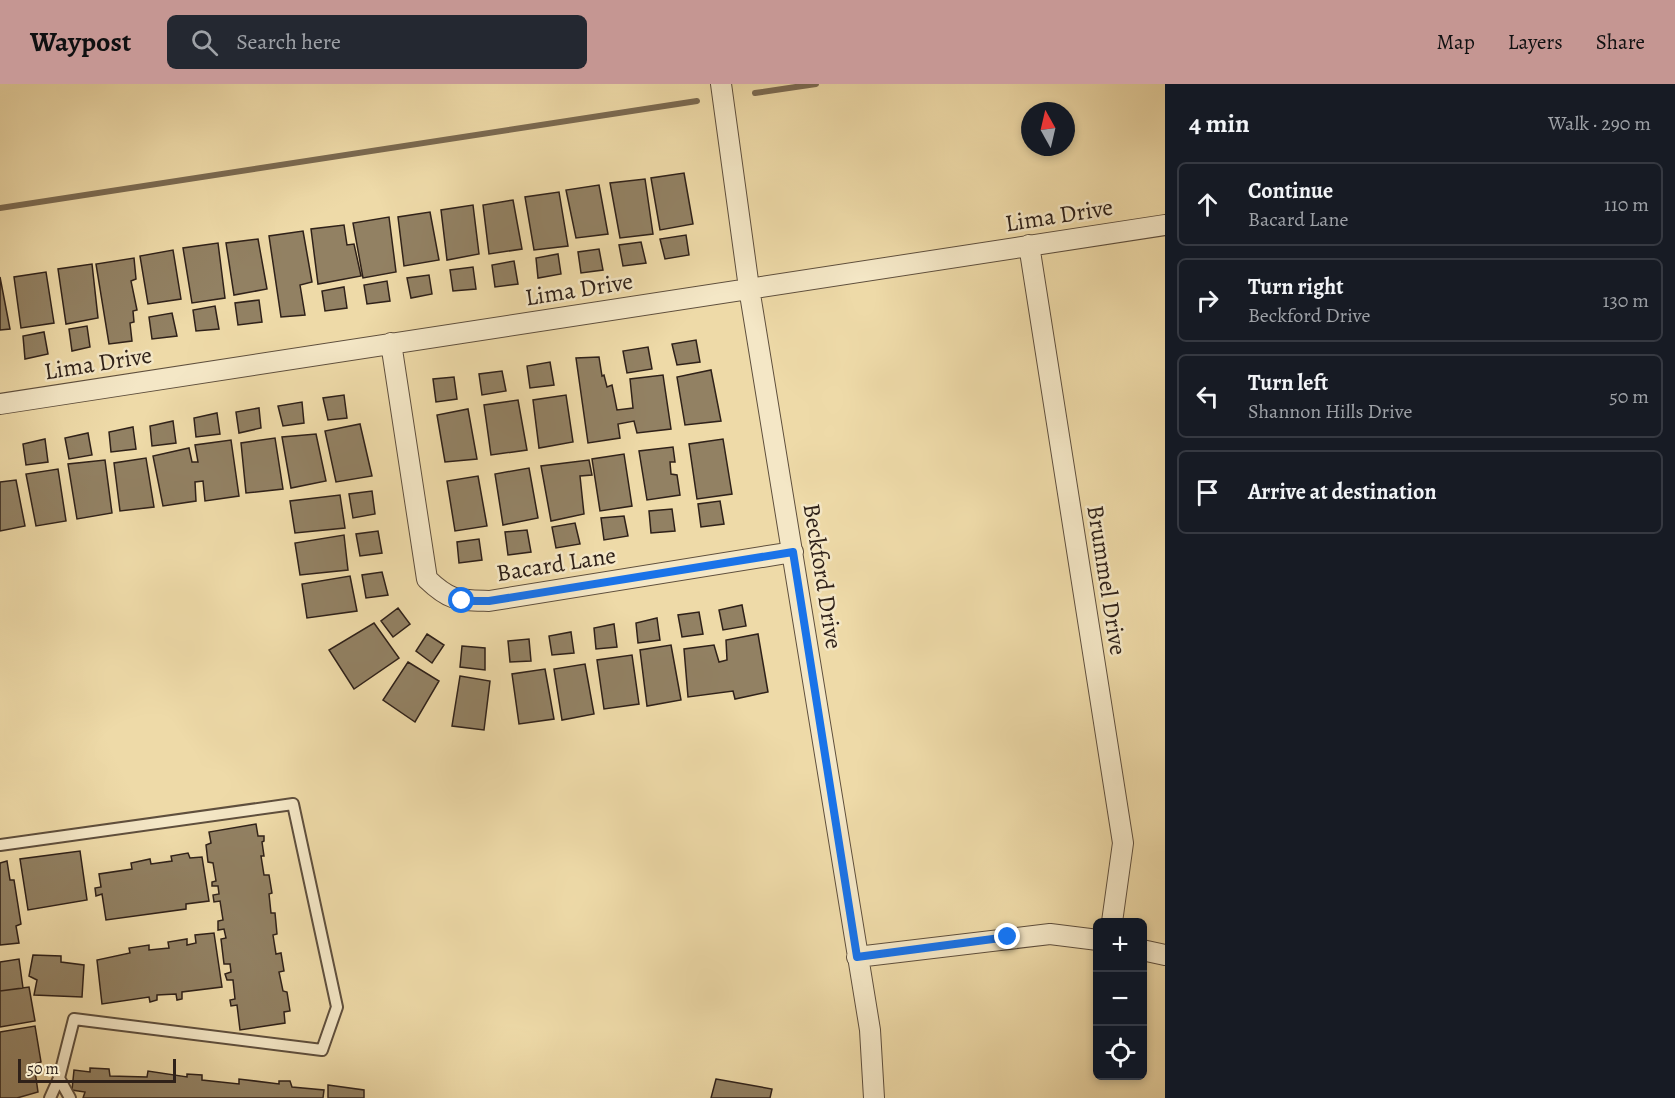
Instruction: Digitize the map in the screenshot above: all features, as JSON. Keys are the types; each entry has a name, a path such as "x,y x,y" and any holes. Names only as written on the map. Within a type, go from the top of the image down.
{"street":[{"name":"Beckford Drive","path":"721,84 749,288 870,1030 874,1098"},
{"name":"Lima Drive","path":"0,404 1165,225"},
{"name":"Brummel Drive","path":"1029,245 1123,843 1113,918"},
{"name":"Bacard Lane","path":"391,344 427,579 444,596 462,601 489,601 793,552"},
{"path":"857,957 1050,934 1093,939"},
{"path":"1147,951 1165,956"},
{"name":"Beckford Drive","path":"862,1098 871,1077"}],"lane":[{"path":"0,845 293,804 337,1007 322,1050 74,1019 59,1078 50,1098"},
{"path":"59,1078 70,1098"}],"building":[{"path":"684,173 693,224 660,230 651,178"},
{"path":"645,179 653,234 620,238 610,183"},
{"path":"599,185 608,234 576,238 566,190"},
{"path":"559,192 568,246 534,250 525,197"},
{"path":"513,200 522,249 489,254 483,205"},
{"path":"473,205 479,254 447,260 441,210"},
{"path":"430,212 439,260 404,266 398,217"},
{"path":"389,217 396,272 363,278 353,223"},
{"path":"344,225 347,245 354,244 361,276 318,284 311,229"},
{"path":"303,231 312,282 300,285 305,315 281,317 269,236"},
{"path":"686,235 689,255 665,259 660,239"},
{"path":"258,239 267,289 234,295 226,243"},
{"path":"641,242 646,263 623,266 619,245"},
{"path":"218,243 225,298 192,303 183,248"},
{"path":"599,249 603,270 581,273 578,252"},
{"path":"173,250 181,299 148,304 140,256"},
{"path":"558,254 561,274 538,278 536,258"},
{"path":"134,258 136,279 131,281 137,310 133,311 134,322 130,323 132,341 109,344 96,264"},
{"path":"514,261 518,284 495,287 492,265"},
{"path":"92,264 98,318 66,324 58,269"},
{"path":"473,267 476,289 453,291 450,270"},
{"path":"46,272 54,323 21,328 14,277"},
{"path":"429,275 432,294 411,298 407,278"},
{"path":"0,277 10,329 0,330"},
{"path":"387,281 390,301 367,304 364,285"},
{"path":"344,287 347,308 325,311 322,291"},
{"path":"259,300 262,322 238,325 235,303"},
{"path":"215,306 219,329 196,331 193,310"},
{"path":"172,313 177,336 152,339 149,317"},
{"path":"87,326 90,347 72,351 69,329"},
{"path":"44,332 48,354 25,359 23,336"},
{"path":"696,340 700,362 677,365 672,344"},
{"path":"648,347 652,369 627,373 623,351"},
{"path":"599,357 602,376 604,375 607,387 612,385 617,410 633,408 630,379 663,375 671,429 637,433 634,421 618,424 620,438 588,443 576,358"},
{"path":"550,362 554,385 530,388 527,366"},
{"path":"711,370 721,421 685,425 677,377"},
{"path":"502,371 506,391 482,395 479,374"},
{"path":"454,377 457,399 436,402 433,379"},
{"path":"344,395 347,418 328,420 323,398"},
{"path":"566,395 573,442 539,448 533,400"},
{"path":"518,400 527,450 491,455 484,405"},
{"path":"302,402 304,423 283,426 278,406"},
{"path":"259,408 261,428 239,433 236,412"},
{"path":"468,409 477,459 445,462 437,415"},
{"path":"217,413 220,434 196,437 194,418"},
{"path":"173,421 176,443 152,446 150,426"},
{"path":"360,424 372,476 336,482 325,431"},
{"path":"133,427 136,449 111,452 109,432"},
{"path":"88,433 92,455 69,459 65,438"},
{"path":"316,434 326,481 291,488 282,437"},
{"path":"275,438 283,489 246,493 241,443"},
{"path":"45,439 48,462 26,465 23,444"},
{"path":"723,439 732,494 697,499 689,444"},
{"path":"231,440 239,496 205,501 203,481 195,482 196,501 163,506 153,456 189,448 192,462 198,462 195,445"},
{"path":"673,447 675,462 670,462 671,474 677,475 680,495 647,500 639,451"},
{"path":"624,454 632,506 600,511 592,459"},
{"path":"146,458 154,507 120,511 114,463"},
{"path":"105,460 112,513 77,519 68,464"},
{"path":"589,460 592,475 580,476 584,514 551,521 541,466"},
{"path":"529,468 538,518 503,525 495,474"},
{"path":"58,469 66,521 36,526 26,474"},
{"path":"478,476 487,526 455,531 447,481"},
{"path":"16,480 25,526 0,531 0,482"},
{"path":"372,491 375,514 353,518 349,494"},
{"path":"340,495 345,528 295,533 290,501"},
{"path":"720,501 724,524 701,527 698,504"},
{"path":"672,509 675,531 651,533 649,511"},
{"path":"624,516 628,536 604,540 601,518"},
{"path":"575,523 580,544 556,548 552,527"},
{"path":"527,530 531,552 508,555 505,532"},
{"path":"378,531 382,553 360,556 356,534"},
{"path":"344,535 348,570 300,575 295,543"},
{"path":"479,539 482,560 459,563 457,542"},
{"path":"382,572 388,595 366,598 362,575"},
{"path":"350,576 357,611 307,618 302,584"},
{"path":"742,605 746,626 723,630 719,610"},
{"path":"398,608 410,624 393,637 381,621"},
{"path":"699,612 703,634 682,637 678,615"},
{"path":"657,618 660,640 638,643 636,623"},
{"path":"374,623 399,658 354,689 329,650"},
{"path":"614,624 617,647 596,649 594,628"},
{"path":"571,632 574,653 552,655 549,636"},
{"path":"427,634 444,645 432,663 416,651"},
{"path":"758,634 768,692 735,699 733,691 688,697 684,649 714,645 719,662 727,660 726,640"},
{"path":"529,639 531,661 510,662 508,641"},
{"path":"671,645 681,700 647,706 640,650"},
{"path":"462,646 485,648 485,670 460,667"},
{"path":"632,655 639,704 604,709 597,660"},
{"path":"408,662 439,681 415,722 383,700"},
{"path":"585,664 594,714 562,720 554,669"},
{"path":"545,669 554,719 519,724 512,674"},
{"path":"460,676 490,681 484,730 452,726"},
{"path":"256,824 258,836 264,836 262,842 264,856 261,856 264,875 269,875 272,893 269,894 271,913 275,913 277,934 273,935 276,954 281,953 284,971 279,972 283,991 287,992 290,1011 284,1012 285,1023 240,1030 237,1005 231,1006 230,1000 235,999 233,980 227,980 225,974 231,972 230,964 224,964 221,939 226,938 224,929 218,930 218,921 223,920 220,901 214,902 213,895 219,894 218,886 212,886 212,882 216,881 213,863 208,862 206,845 211,843 209,832"},
{"path":"80,851 87,900 28,910 20,859"},
{"path":"188,853 190,858 202,857 209,901 186,904 186,909 106,920 102,894 96,896 95,888 101,887 99,874 132,869 131,863 150,859 151,864 172,861 171,856"},
{"path":"7,861 10,880 14,880 21,924 16,926 19,943 0,945 0,863"},
{"path":"214,933 222,987 182,992 182,999 177,1000 176,994 157,995 157,1000 150,1002 149,997 102,1004 97,960 130,953 129,948 149,945 149,950 169,948 168,942 187,939 187,945 196,943 195,935"},
{"path":"33,955 61,956 61,962 84,965 82,997 34,995 37,980 29,976"},
{"path":"19,959 23,988 0,991 0,962"},
{"path":"29,987 35,1021 0,1027 0,991"},
{"path":"35,1026 41,1062 34,1064 38,1092 17,1098 0,1098 0,1032"},
{"path":"90,1068 109,1069 110,1076 147,1077 148,1071 187,1077 187,1074 202,1075 202,1080 239,1084 239,1079 279,1084 279,1081 290,1081 292,1087 324,1090 323,1098 83,1098 85,1092 72,1090 74,1070 90,1072"},
{"path":"716,1079 772,1089 770,1098 711,1098"},
{"path":"328,1085 364,1090 364,1098 328,1098"}],"waterway":[{"path":"755,93 816,84"},
{"path":"0,208 697,101"}],"route":[{"path":"462,601 489,601 793,552 857,957 1008,937"}]}
